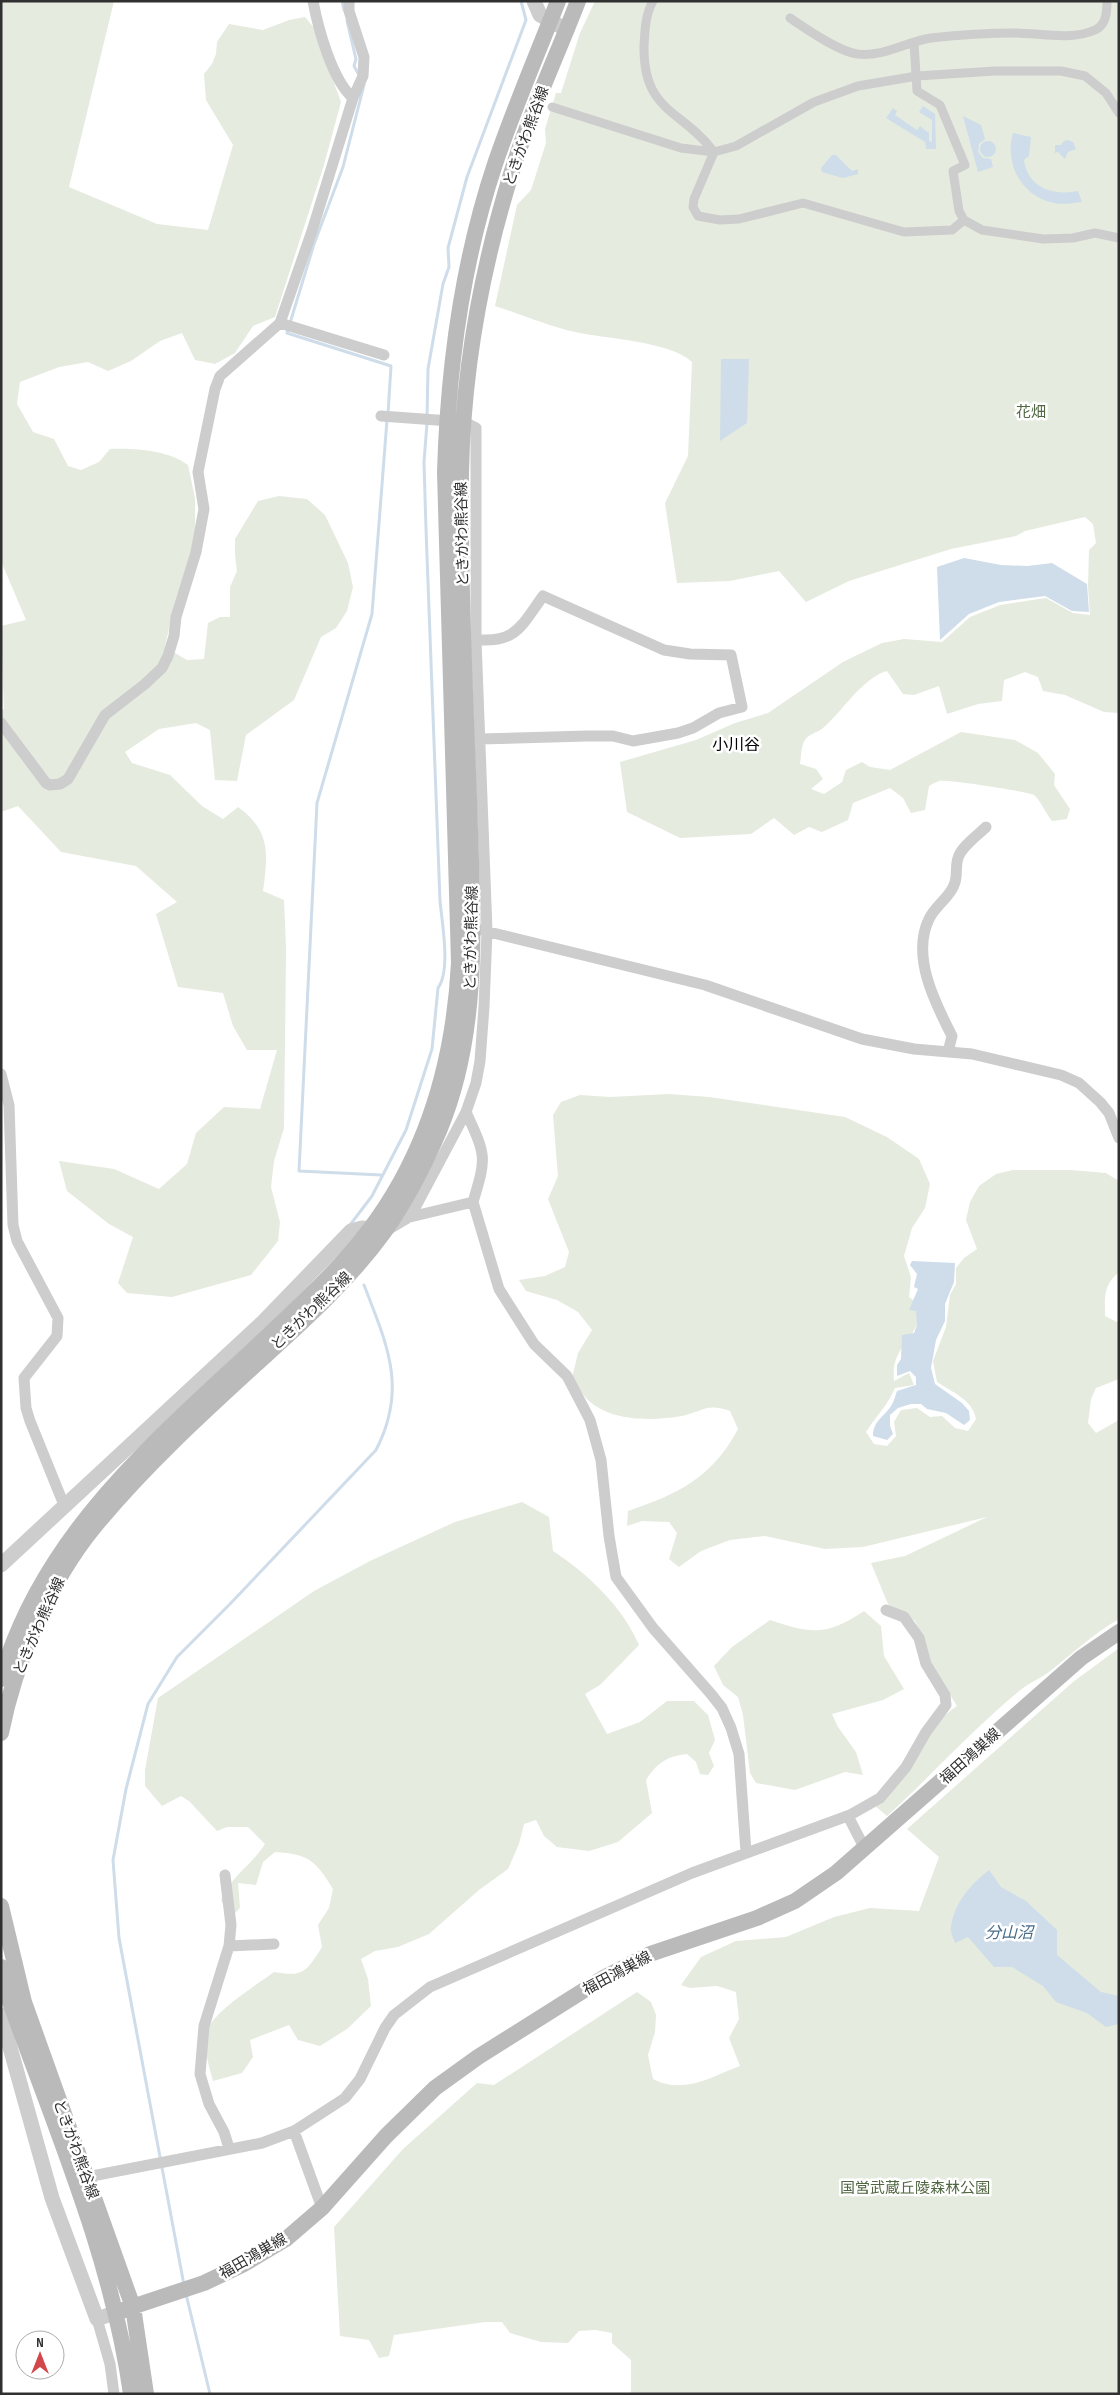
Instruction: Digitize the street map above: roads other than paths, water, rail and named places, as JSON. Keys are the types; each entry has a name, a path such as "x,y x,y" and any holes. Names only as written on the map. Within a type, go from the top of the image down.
{"main road":[{"name":"ときがわ熊谷線","path":"473,930 445,472 446,421 452,358 473,244 500,149 558,1"},
{"name":"ときがわ熊谷線","path":"1,1733 8,1699 46,1602 70,1560 92,1529 140,1475 195,1421 303,1322 360,1262 371,1236 412,1158 439,1091 473,930 470,639 461,471 464,422 482,290 502,208 526,133 578,1"},
{"name":"ときがわ熊谷線","path":"1,1678 30,1607 83,1520 124,1474 183,1414 371,1236"},
{"name":"福田鴻巣線","path":"116,2312 204,2283 244,2264 286,2239 322,2208 416,2104 478,2057 605,1977 642,1958 757,1918 795,1901 836,1873 865,1849 1081,1658 1119,1632"},
{"name":"ときがわ熊谷線","path":"1,1906 24,2002 133,2307 146,2394"},
{"name":"ときがわ熊谷線","path":"1,1967 10,2002 103,2264 116,2312 131,2394"}],"street":[{"path":"313,1 329,56 344,90 353,98"},
{"path":"1,723 46,783 50,785 60,784 74,770 87,743 105,715 162,668 174,636 176,617 196,552 204,508 198,472 215,389 220,376 280,323 321,204 353,98 363,76 364,57 349,12 349,1"},
{"path":"534,1 540,15 567,30"},
{"path":"653,1 648,9 645,32 647,77 658,100 678,120 704,138 714,152"},
{"path":"790,18 817,36 854,54 882,53 929,38 1002,33 1078,34 1095,30 1103,24 1107,11 1107,1"},
{"path":"914,43 917,91 940,105 965,166 953,171 959,211 964,220 982,230 1028,238 1073,238 1095,233 1119,238"},
{"path":"552,106 681,148 714,152 736,146 814,102 858,86 917,76 995,71 1062,71 1085,76 1106,93 1119,113"},
{"path":"714,152 694,200 693,207 698,216 707,219 740,219 802,204 904,232 952,230 964,220"},
{"path":"280,323 384,355"},
{"path":"381,416 464,422"},
{"path":"406,1218 415,1208 466,1112 476,1083 480,1061 473,930 480,739 470,639 502,638 517,632 526,623 543,596 664,650 690,654 731,655 742,708 719,713 693,728 633,741 613,736 480,739"},
{"path":"948,1052 952,1036 932,992 925,964 925,934 933,910 954,886 958,856 986,827"},
{"path":"473,930 705,984 862,1039 914,1049 972,1054 1061,1075 1078,1083 1100,1102 1108,1113 1119,1138"},
{"path":"1,1074 9,1105 13,1225 16,1241 58,1318 57,1336 24,1378 25,1399 30,1421 64,1505"},
{"path":"466,1112 483,1148 484,1168 473,1202 499,1289 534,1344 567,1376 590,1420 601,1460 609,1536 616,1577 653,1628 716,1701 731,1728 739,1754 746,1852"},
{"path":"1,1565 263,1322 351,1232 362,1228 371,1236 406,1218 473,1202"},
{"path":"87,2177 262,2143 294,2131 345,2098 360,2079 385,2028 394,2015 430,1987 683,1876 848,1816 880,1798 906,1767 926,1732 946,1705 945,1694 926,1664 919,1638 904,1617 886,1610"},
{"path":"848,1816 865,1849"},
{"path":"224,1875 231,1924 229,1946 204,2026 200,2074 210,2104 224,2132 229,2148"},
{"path":"229,1946 274,1944"},
{"path":"1,2015 52,2198 97,2319 110,2364 114,2394"},
{"path":"294,2131 322,2208"},
{"path":"97,2319 116,2312"}],"water":[{"path":"923,106 935,114 936,149 926,149 925,142 886,118 893,108 897,111 895,115 917,130 920,126 929,133 929,141 932,142 932,120 919,112"},
{"path":"963,116 981,125 985,139 979,144 978,152 983,158 991,159 993,167 978,172"},
{"path":"1013,133 1031,137 1029,156 1024,160 1026,170 1036,183 1051,191 1078,191 1082,202 1065,204 1043,200 1025,186 1018,177 1011,156"},
{"path":"988,141 996,149 988,157 980,149"},
{"path":"1064,141 1073,142 1076,149 1068,152 1065,159 1058,152 1055,153 1055,145 1061,145"},
{"path":"832,155 836,155 852,171 858,169 858,174 843,178 822,172 821,168"},
{"path":"721,359 749,359 747,423 720,441"},
{"path":"964,558 1001,565 1028,566 1052,563 1087,584 1089,612 1072,611 1045,596 999,602 969,614 940,640 937,567"},
{"path":"912,1261 955,1263 954,1282 945,1304 945,1321 936,1340 931,1368 935,1384 962,1403 969,1411 970,1420 964,1425 946,1413 927,1409 921,1404 911,1404 898,1408 890,1415 890,1426 893,1434 887,1440 873,1436 875,1427 892,1404 897,1391 916,1385 916,1377 910,1371 897,1376 897,1365 901,1359 902,1335 914,1333 917,1325 916,1311 909,1310 918,1289 914,1287 917,1274 910,1265"},
{"name":"分山沼","path":"989,1870 1001,1887 1026,1901 1057,1930 1057,1955 1101,1992 1119,1996 1119,2024 1106,2027 1087,2013 1056,2002 1043,1986 1012,1967 994,1967 968,1937 955,1943 951,1929 956,1910 964,1895"}],"waterway":[{"path":"342,1 344,10"},
{"path":"427,417 428,369 443,284 449,267 448,248 467,177 526,20 521,1"},
{"path":"347,21 356,59 354,66 359,75"},
{"path":"364,85 343,167 314,244 287,333 391,366 388,414"},
{"path":"381,1175 299,1171 317,803 372,614 387,420"},
{"path":"350,1225 372,1196 406,1130 432,1049 438,988 444,970 445,946 440,901 426,529 424,462 427,423"},
{"path":"184,2285 119,1938 113,1860 126,1789 148,1704 177,1657 376,1450 386,1428 391,1406 391,1367 380,1327 364,1285"},
{"path":"186,2294 210,2394"}],"district":[{"name":"小川谷","path":"736,744"}],"park label":[{"name":"花畑","path":"1031,412"},
{"name":"国営武蔵丘陵森林公園","path":"915,2188"}]}
